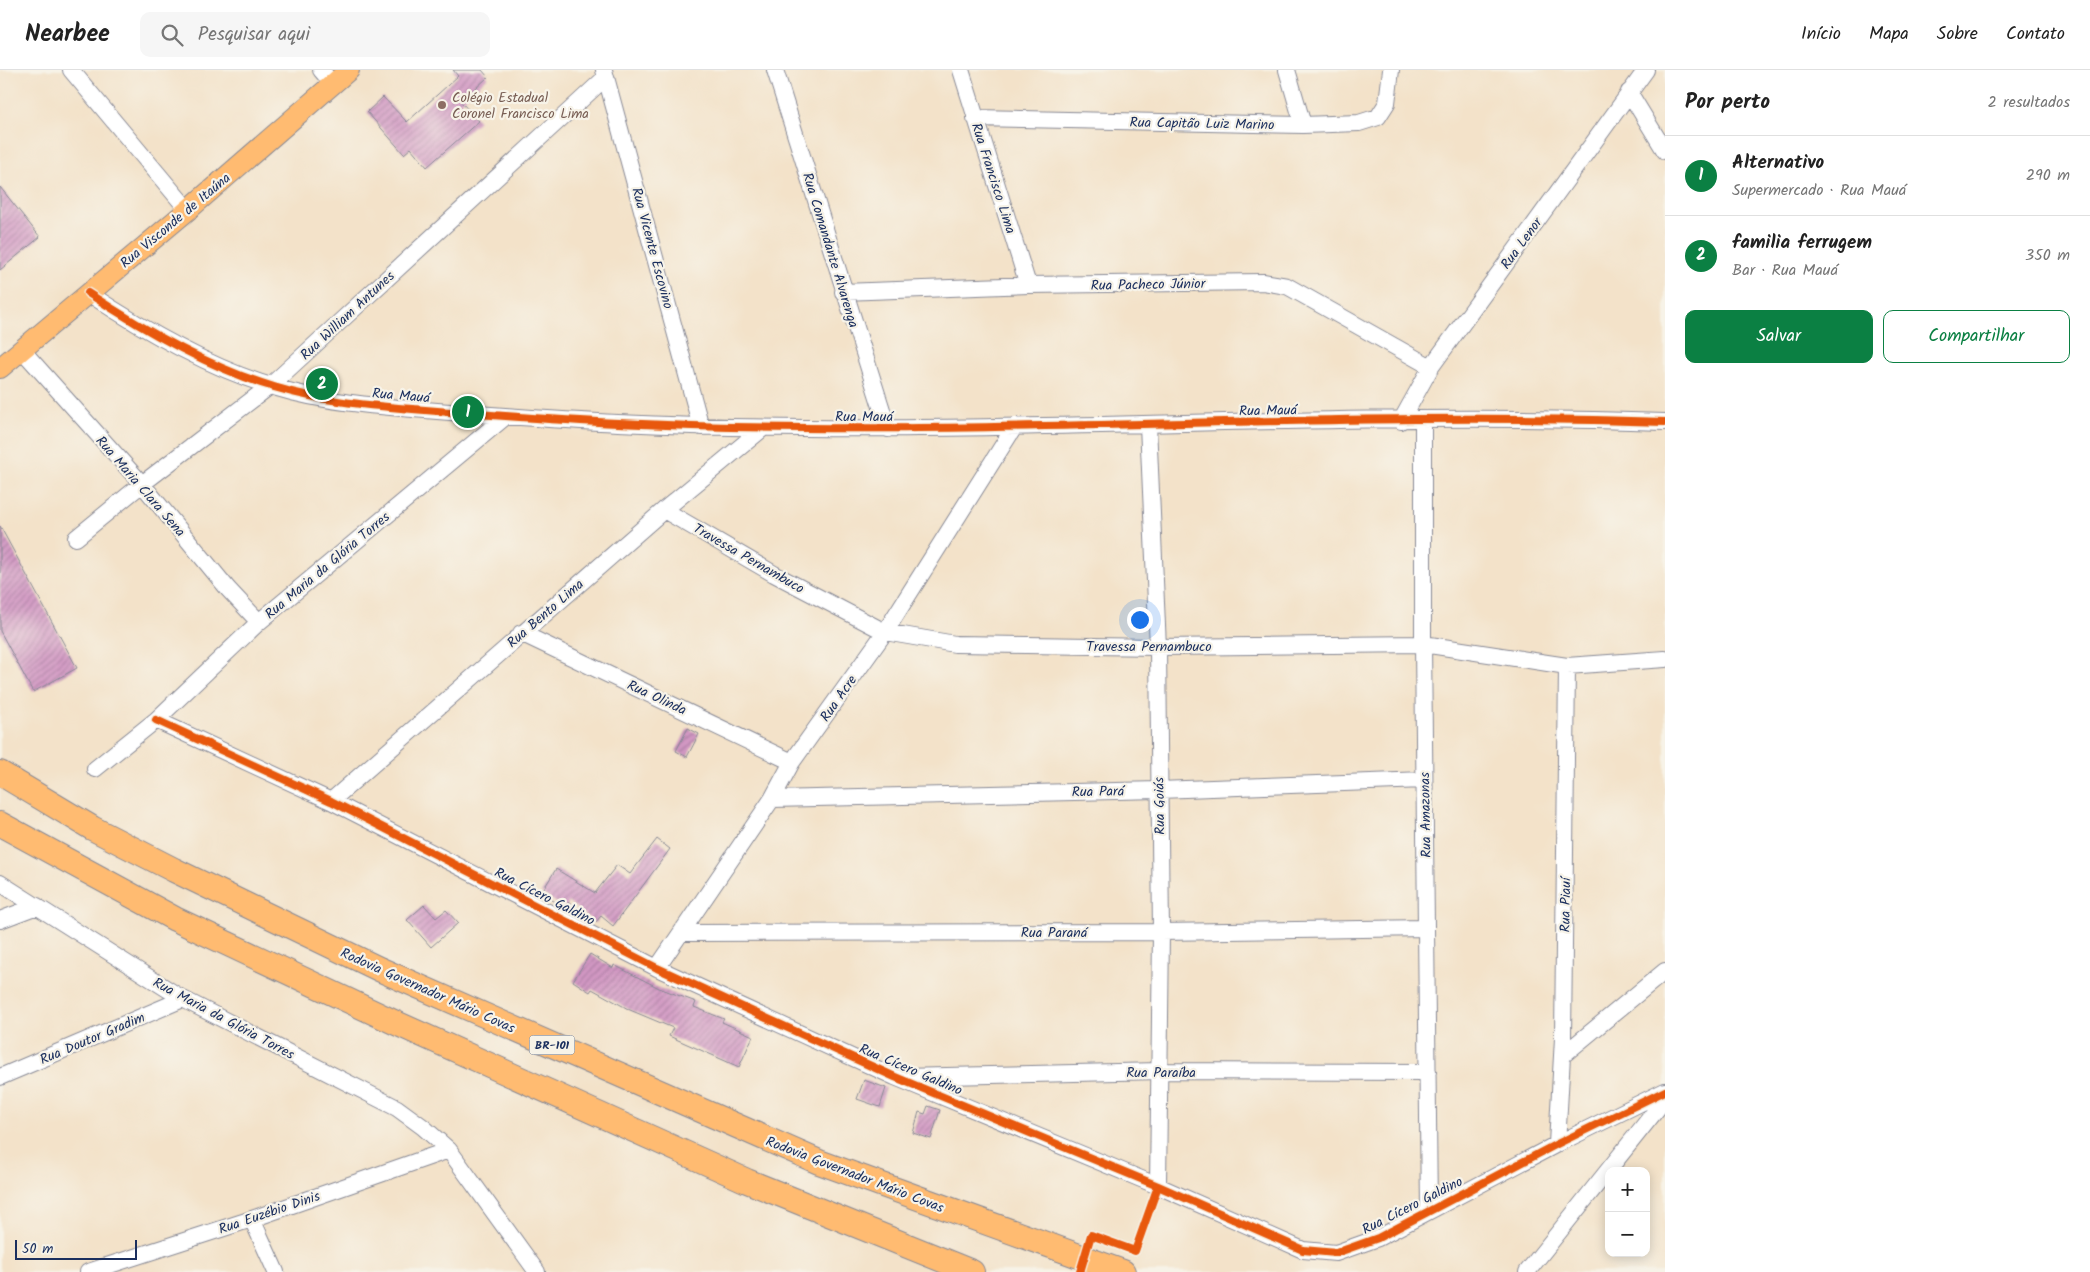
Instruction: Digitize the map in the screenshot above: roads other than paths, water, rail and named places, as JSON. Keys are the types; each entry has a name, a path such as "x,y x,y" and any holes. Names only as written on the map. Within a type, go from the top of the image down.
{"highway":[{"name":"Rodovia Governador Mário Covas","path":"0,767 9,779 92,828 379,969 819,1162 1123,1272"},
{"path":"0,824 175,919 396,1023 747,1181 972,1272"}],"main road":[{"name":"Rua Visconde de Itaúna","path":"0,368 188,210 349,70"}],"street":[{"path":"70,70 188,210"},
{"path":"321,70 334,85"},
{"name":"Rua Comandante Alvarenga","path":"775,70 888,429"},
{"name":"Rua Francisco Lima","path":"961,70 1028,286"},
{"path":"1287,70 1303,125"},
{"name":"Rua Capitão Luiz Marino","path":"975,118 1303,125 1359,123 1378,117 1387,103 1391,70"},
{"name":"Rua Lenor","path":"1401,420 1432,367 1646,70"},
{"name":"Rua William Antunes","path":"76,538 142,484 270,386 605,74"},
{"name":"Rua Vicente Escovino","path":"605,74 701,427"},
{"path":"1630,92 1665,151"},
{"name":"Rua Pacheco Júnior","path":"844,292 1028,286 1263,282 1287,286 1432,367"},
{"name":"Rua Mauá","path":"88,293 131,321 192,354 270,386 330,400 505,417 762,429 888,429 1423,419 1665,422"},
{"name":"Rua Maria Clara Sena","path":"22,350 142,484 228,590 259,622"},
{"name":"Rua Maria da Glória Torres","path":"95,770 156,720 259,622 505,417"},
{"name":"Rua Amazonas","path":"1423,419 1422,644 1429,1211"},
{"name":"Rua Goiás","path":"1148,425 1158,647 1161,932 1158,1186"},
{"name":"Rua Acre","path":"657,968 772,799 792,762 885,632 1016,426"},
{"name":"Rua Bento Lima","path":"330,801 664,510 762,429"},
{"name":"Travessa Pernambuco","path":"664,510 774,574 885,632 955,644 1158,647 1422,644 1567,666 1665,659"},
{"name":"Rua Olinda","path":"522,633 792,762"},
{"name":"Rua Piauí","path":"1557,1144 1562,1056 1567,666"},
{"name":"Rua Cícero Galdino","path":"156,720 330,801 657,968 895,1077 1158,1186 1303,1250 1336,1253 1378,1238 1557,1144 1665,1091"},
{"name":"Rua Pará","path":"772,799 1159,790 1424,780"},
{"name":"Rua Maria da Glória Torres","path":"0,883 183,999 397,1108 423,1127 449,1150 537,1272"},
{"path":"0,920 37,906"},
{"name":"Rua Paraná","path":"682,933 1161,932 1426,928"},
{"path":"1562,1056 1665,971"},
{"name":"Rua Doutor Gradim","path":"0,1077 183,999"},
{"name":"Rua Paraíba","path":"895,1077 1160,1071 1428,1072"},
{"path":"1527,1272 1665,1098"},
{"name":"Rua Euzébio Dinis","path":"88,1272 252,1219 449,1150"},
{"path":"252,1219 276,1272"}],"place":[{"name":"Colégio Estadual Coronel Francisco Lima","path":"442,105"},
{"name":"familia ferrugem","path":"322,384"},
{"name":"Alternativo","path":"468,412"}]}
